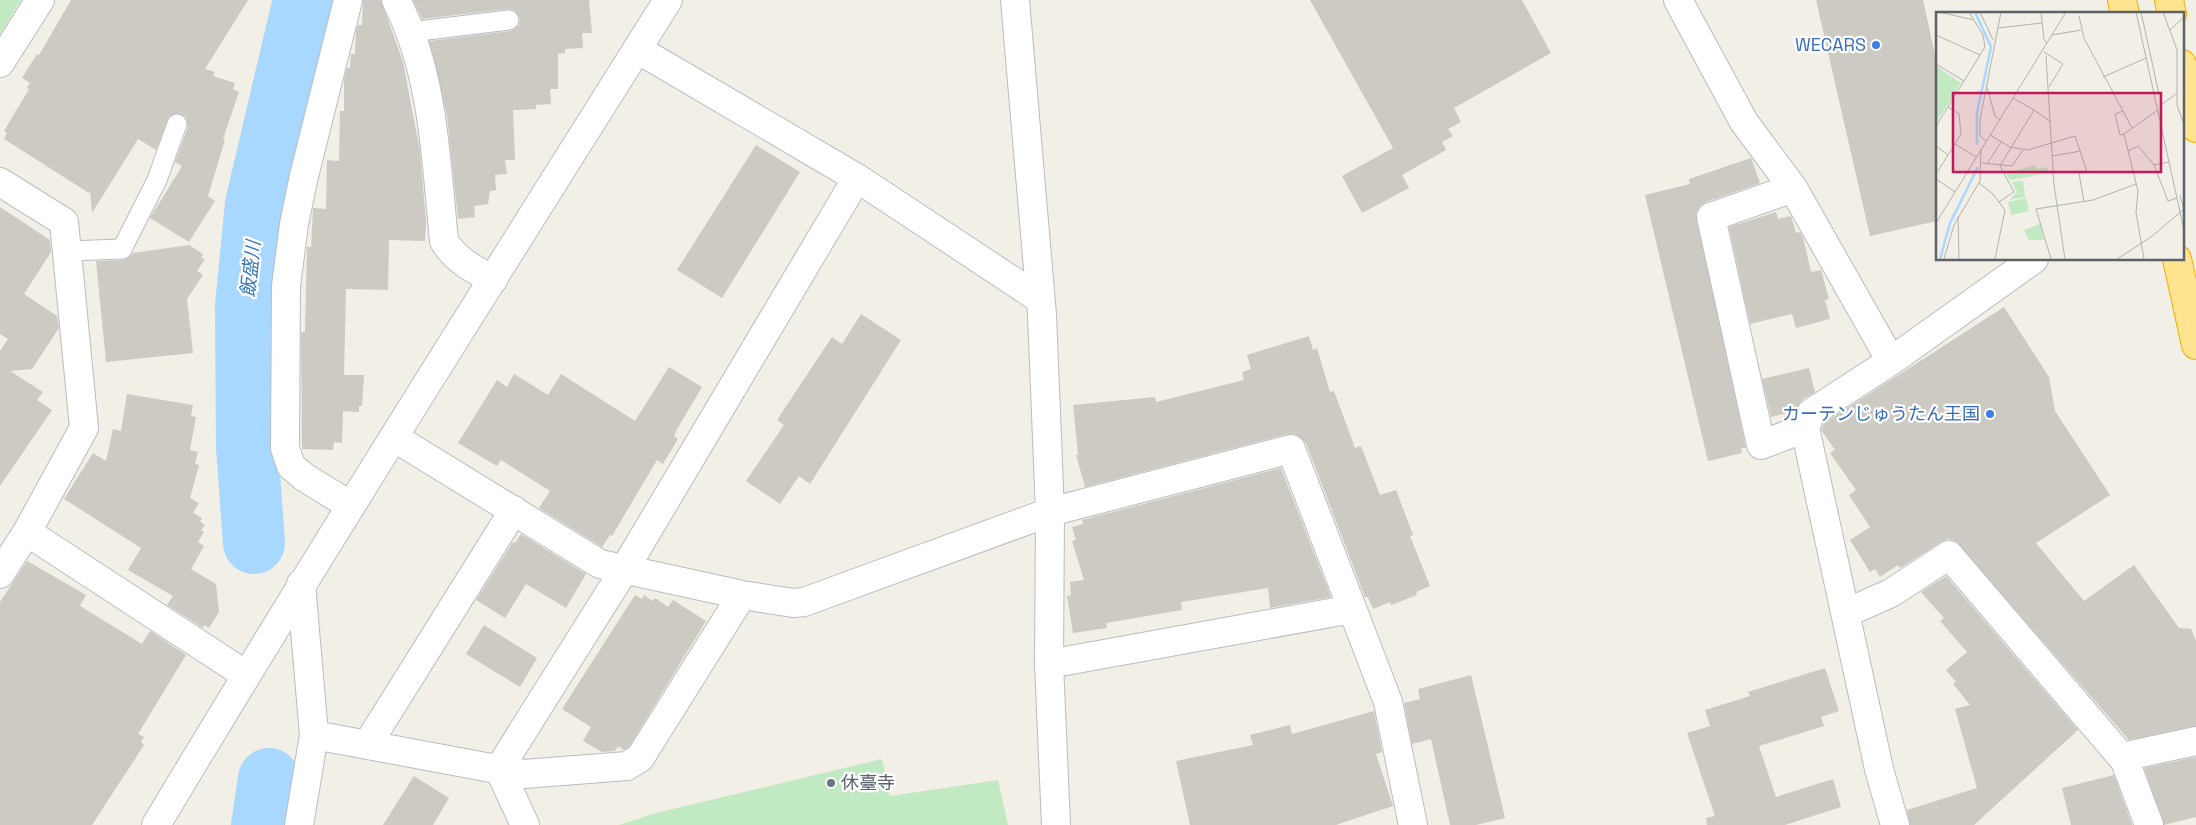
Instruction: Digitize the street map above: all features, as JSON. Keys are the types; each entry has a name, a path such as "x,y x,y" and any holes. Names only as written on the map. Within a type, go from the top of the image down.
{"highway":[{"path":"2184,73 2196,128"},
{"path":"2178,260 2196,345"}],"street":[{"path":"0,63 40,0"},
{"path":"348,0 304,176 292,242 286,286 285,448 291,466 304,477 350,506"},
{"path":"396,0 410,32 428,91 444,241 451,254 494,280"},
{"path":"156,825 301,584 395,438 668,0"},
{"path":"1015,0 1040,299 1050,512 1049,664 1056,825"},
{"path":"1678,0 1744,122 1793,188 1891,361"},
{"path":"637,49 857,178 1040,299"},
{"path":"499,769 624,570 857,178"},
{"path":"0,182 64,222 84,428 28,532 0,574"},
{"path":"1793,188 1711,217 1761,445 1805,428"},
{"path":"1894,825 1879,769 1805,428 1811,413 1891,361 2033,260"},
{"path":"395,438 600,564 742,595 792,603 804,602 1050,512 1290,449 1388,702 1413,825"},
{"path":"366,745 514,510"},
{"path":"28,532 246,675"},
{"path":"1846,613 1891,593 1949,556 2122,757 2148,825"},
{"path":"299,825 314,735 301,584"},
{"path":"314,735 524,774 626,766 640,758 742,595"},
{"path":"1049,664 1352,609"},
{"path":"2122,757 2196,740"},
{"path":"499,769 525,825"}],"lane":[{"path":"410,32 508,20"},
{"path":"67,251 122,249 157,180 176,124"}],"green space":[{"path":"0,0 21,0 0,34"},
{"name":"休臺寺","path":"882,759 890,796 998,780 1008,825 619,825 656,813"}],"building":[{"path":"71,0 248,0 205,69 215,72 213,76 235,83 233,89 239,92 223,139 225,140 208,196 215,201 189,242 150,218 182,166 175,162 188,127 186,117 181,114 169,116 156,150 138,139 92,213 90,191 89,193 4,139 7,133 4,131 29,89 27,88 30,83 22,78 37,54 39,55"},
{"path":"363,0 381,0 403,62 420,151 426,221 425,241 389,240 388,290 346,289 344,375 364,375 362,406 359,406 359,412 343,411 342,443 334,442 333,450 302,449 301,332 305,332 307,247 311,247 313,208 326,209 327,160 339,161 340,111 344,111 344,80 347,68 350,68 351,54 355,54 356,31 358,25 362,25"},
{"path":"413,0 589,0 592,33 582,33 583,48 565,49 565,53 558,54 558,89 550,89 551,104 536,105 536,109 513,110 515,160 505,160 507,174 495,175 496,190 490,191 488,204 474,206 475,217 458,219 447,116 429,41 511,31 519,25 520,18 514,10 508,9 422,19"},
{"path":"1310,0 1522,0 1551,53 1454,108 1461,122 1448,129 1453,136 1442,142 1446,150 1402,175 1409,188 1362,213 1342,176 1393,148"},
{"path":"1816,0 1923,0 1936,59 1936,221 1870,236"},
{"path":"756,145 800,172 722,298 677,270"},
{"path":"1751,158 1760,183 1706,202 1699,207 1696,213 1746,448 1741,448 1742,453 1708,461 1645,195 1690,184 1689,179"},
{"path":"0,207 50,240 51,252 24,294 57,316 59,328 32,369 10,371 43,392 37,400 52,410 0,486 0,351 8,339 0,334"},
{"path":"1776,212 1778,219 1791,216 1796,233 1800,232 1803,237 1811,272 1821,270 1829,299 1825,300 1830,319 1796,328 1792,314 1750,324 1729,227"},
{"path":"189,245 203,254 201,258 205,259 197,271 203,275 187,299 193,353 106,362 96,261 123,260 133,253"},
{"path":"2004,307 2049,377 2055,411 2110,495 2036,543 2084,601 2134,565 2179,628 2191,629 2196,641 2196,726 2129,740 1955,541 1948,539 1941,542 1900,568 1898,565 1880,577 1875,569 1870,572 1850,540 1870,527 1849,495 1856,490 1830,453 1835,450 1821,430 1824,423"},
{"path":"861,314 901,340 810,484 799,476 780,504 746,481 784,425 777,420 832,337 842,344"},
{"path":"1309,336 1313,350 1317,348 1330,392 1334,391 1355,448 1361,446 1380,495 1396,490 1413,535 1410,536 1430,586 1416,592 1417,595 1391,605 1390,602 1373,609 1368,597 1365,597 1306,443 1295,434 1287,434 1085,487 1076,455 1078,454 1073,405 1155,397 1156,402 1244,380 1242,372 1251,369 1247,355"},
{"path":"669,367 702,387 677,429 674,436 678,439 663,464 657,460 612,536 610,535 602,547 539,508 550,491 501,460 497,466 458,443 497,380 507,387 514,374 548,395 561,374 635,421"},
{"path":"1809,368 1815,392 1802,400 1795,411 1771,417 1762,379"},
{"path":"127,394 193,405 191,416 196,417 190,450 198,452 195,464 199,465 190,498 199,503 193,513 202,518 200,521 205,525 201,530 204,532 198,542 204,546 191,569 216,584 219,612 209,628 204,625 203,628 167,605 173,596 128,570 141,548 64,499 93,453 106,461 113,429 121,431"},
{"path":"1281,468 1331,597 1270,608 1268,588 1181,602 1182,610 1106,623 1107,628 1073,633 1067,596 1071,595 1070,582 1084,580 1072,541 1076,540 1072,527 1083,524 1082,520"},
{"path":"521,534 586,574 566,608 526,584 505,618 476,600 513,542 515,543"},
{"path":"27,561 86,595 80,606 142,644 150,631 186,655 138,734 144,737 141,742 144,745 92,825 0,825 0,602"},
{"path":"1946,576 2078,730 1974,825 1910,825 1907,810 1977,788 1955,709 1970,705 1953,684 1956,682 1946,670 1967,652 1940,621 1944,618 1921,592"},
{"path":"635,595 642,599 644,595 653,601 655,598 668,607 673,600 706,621 629,747 624,750 618,746 615,751 602,752 583,741 591,727 562,709"},
{"path":"484,625 537,658 520,687 466,654"},
{"path":"1825,668 1839,711 1821,717 1824,726 1759,746 1776,797 1833,779 1841,807 1785,825 1707,825 1706,818 1715,816 1687,733 1710,726 1705,710 1750,696 1748,692"},
{"path":"1471,675 1505,818 1476,825 1450,825 1431,739 1412,744 1404,703 1420,699 1418,689"},
{"path":"1374,711 1382,752 1376,754 1393,806 1336,825 1190,825 1176,761 1253,745 1250,735 1290,725 1292,734"},
{"path":"2196,757 2196,817 2164,825 2144,768"},
{"path":"2114,775 2132,825 2071,825 2062,788"},
{"path":"414,776 449,798 433,825 383,825"}],"waterway":[{"name":"飯盛川","path":"254,543 247,447 246,306 256,204 304,0"},
{"name":"飯盛川","path":"262,825 269,779"}],"place":[{"name":"WECARS","path":"1876,45"},
{"name":"カーテンじゅうたん王国","path":"1990,414"},
{"name":"休臺寺","path":"831,783"}]}
